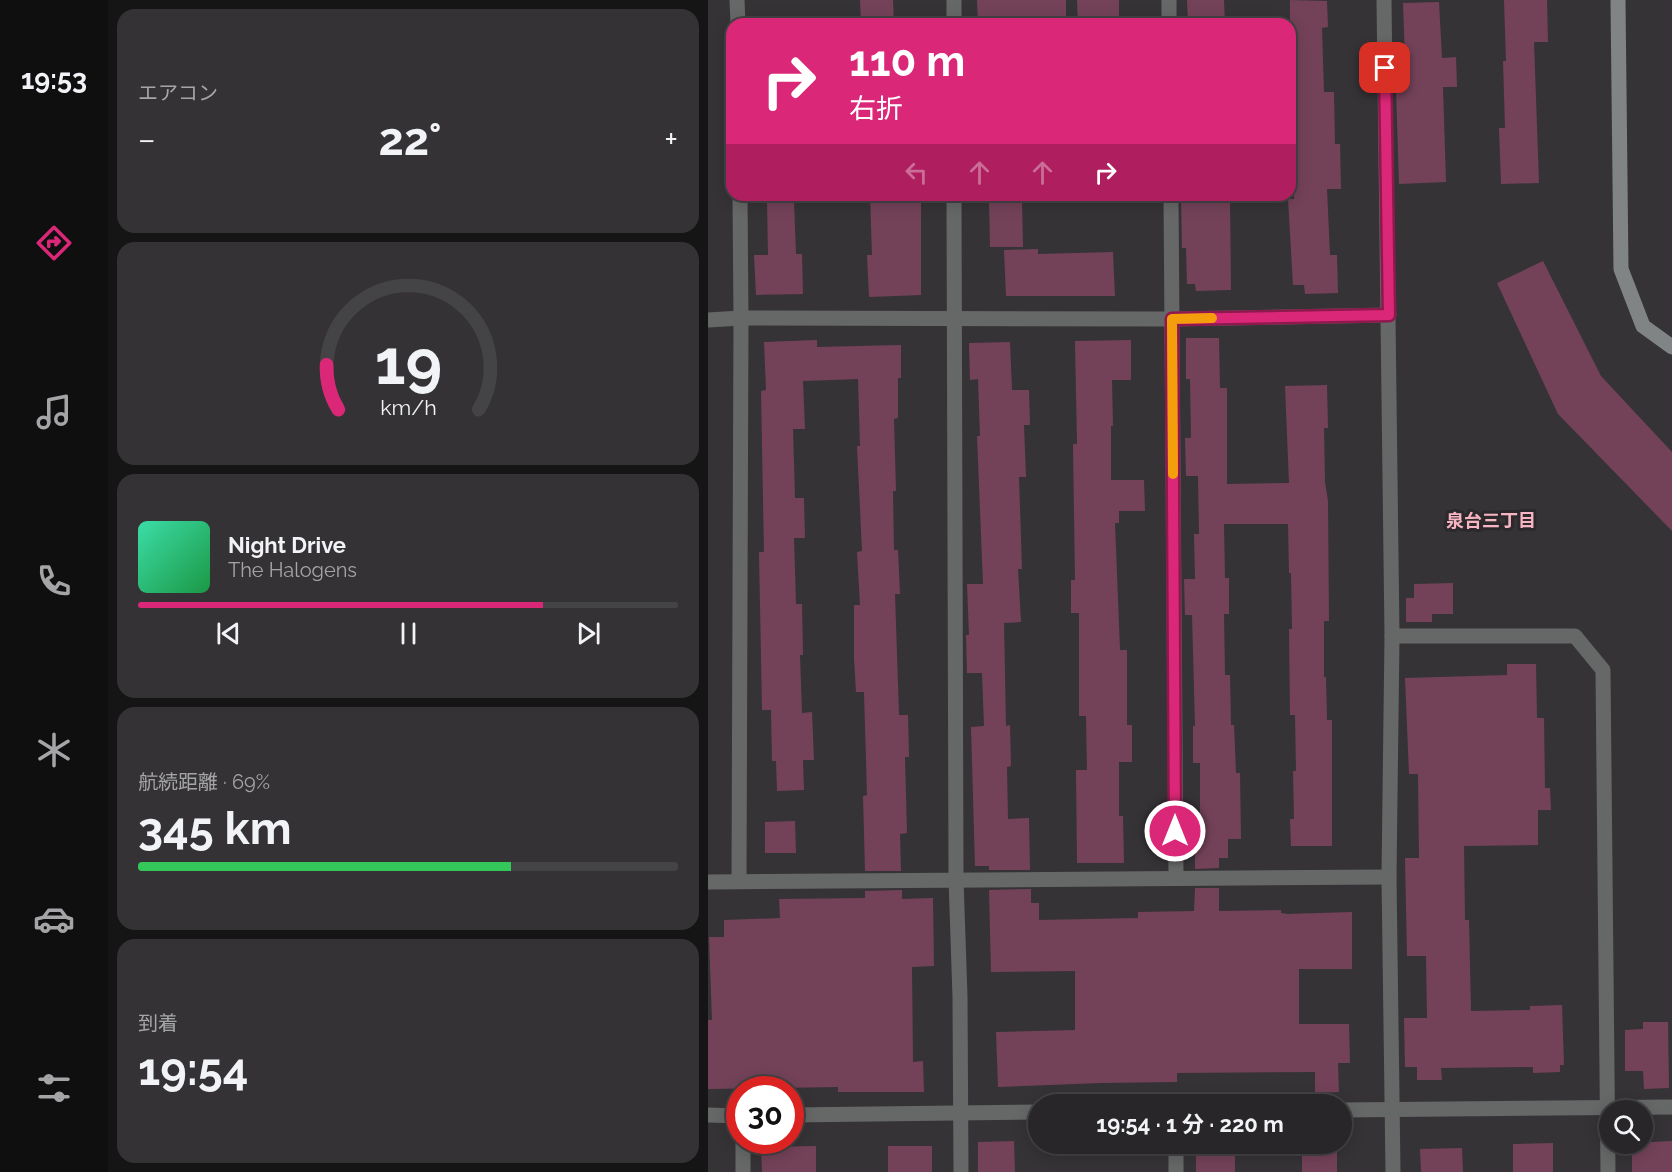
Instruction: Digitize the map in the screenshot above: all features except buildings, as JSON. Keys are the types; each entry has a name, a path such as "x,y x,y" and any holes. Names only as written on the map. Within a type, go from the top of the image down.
{"street":[{"path":"738,0 738,18"},
{"path":"954,0 954,18"},
{"path":"1169,0 1169,18"},
{"path":"1384,0 1392,636 1389,877 1393,1172"},
{"path":"1618,0 1621,269 1643,326 1672,347"},
{"path":"739,881 740,201"},
{"path":"954,201 956,879 961,1172"},
{"path":"1171,201 1176,878"},
{"path":"708,320 741,318 1172,319 1389,315"},
{"path":"1392,636 1575,636 1604,670 1608,1100"},
{"path":"708,882 1389,877"},
{"path":"1352,1110 1599,1106"},
{"path":"1653,1107 1672,1107"},
{"path":"804,1115 1028,1112"},
{"path":"708,1115 726,1116"},
{"path":"743,1154 743,1172"},
{"path":"1176,1154 1176,1172"},
{"path":"1608,1154 1608,1172"}],"slow traffic":[{"path":"1173,474 1172,319 1212,318"}],"district":[{"name":"泉台三丁目","path":"1491,520"}],"route":[{"path":"1175,831 1172,319 1389,315 1385,68"}]}
